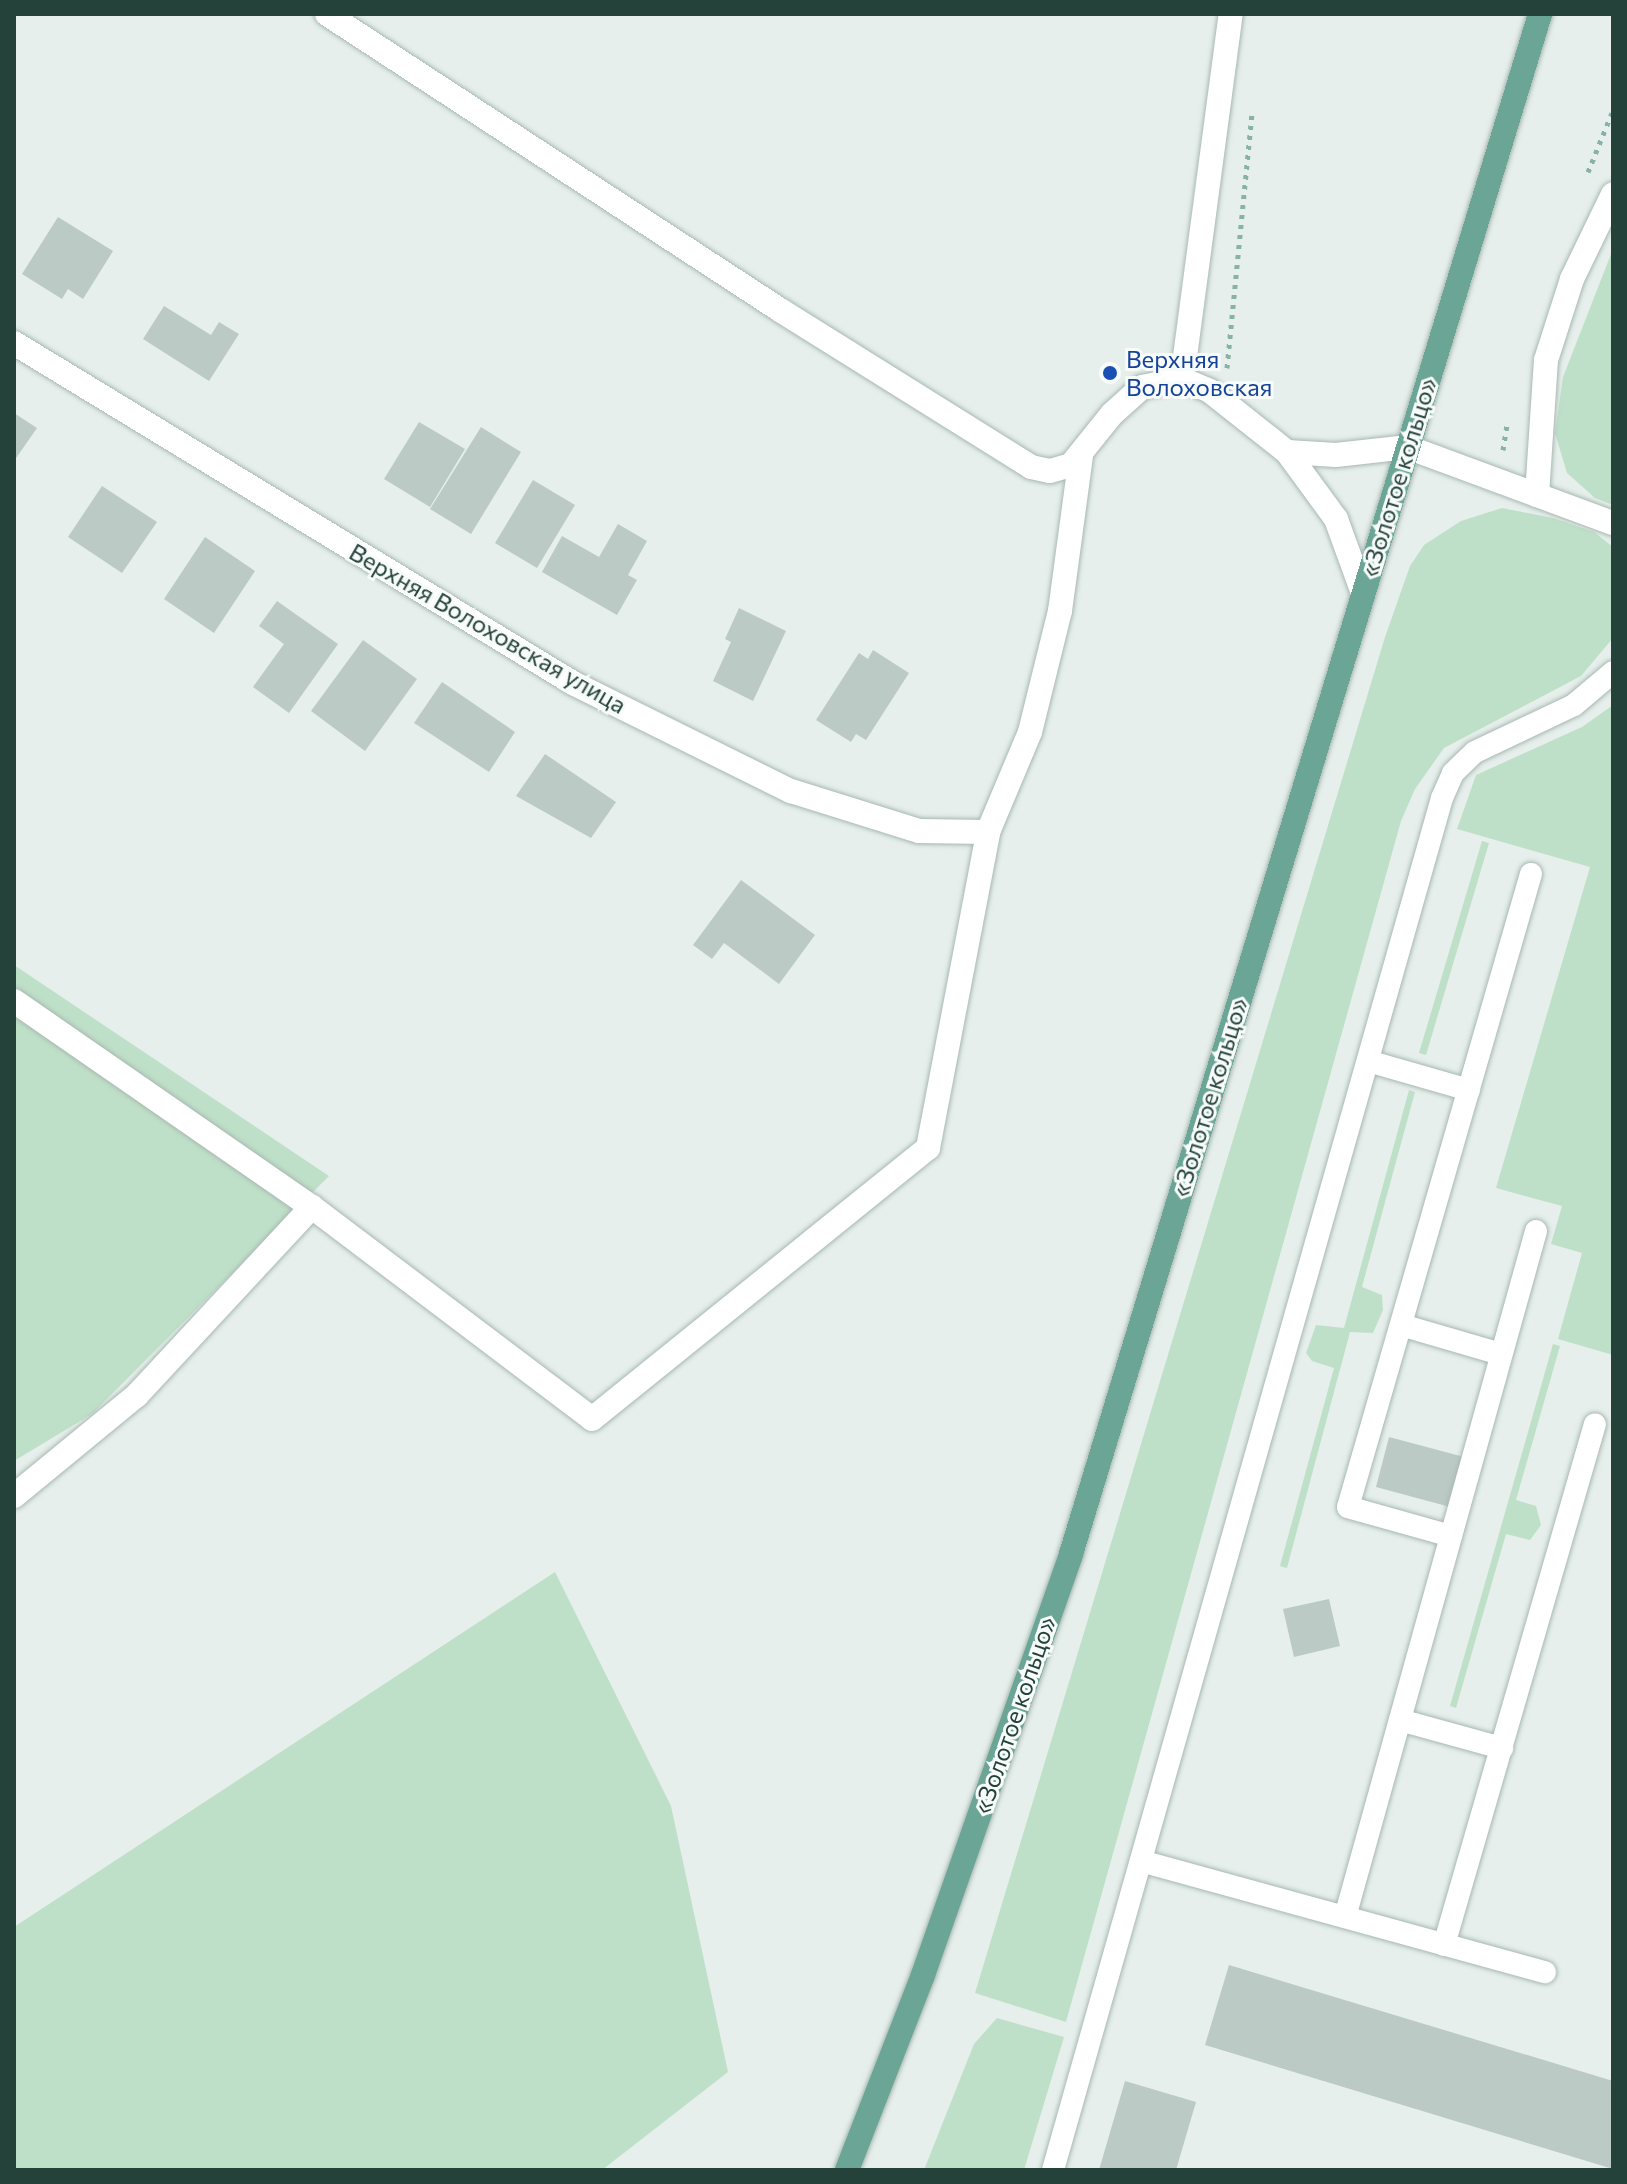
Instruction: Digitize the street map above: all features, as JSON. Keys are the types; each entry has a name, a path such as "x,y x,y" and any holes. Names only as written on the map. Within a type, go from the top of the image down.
{"main road":[{"name":"«Золотое кольцо»","path":"847,2170 923,1975 1071,1554 1540,14"}],"street":[{"path":"327,14 1012,456 1050,471 1081,456 1130,395 1155,382 1182,379 1224,401 1287,452 1336,519 1363,593"},
{"path":"1182,379 1231,14"},
{"path":"1537,495 1546,360 1572,279 1613,194"},
{"name":"Верхняя Волоховская улица","path":"14,343 573,683 791,791 919,831 988,832"},
{"path":"1287,452 1336,455 1407,447 1613,523"},
{"path":"14,1001 312,1207 592,1419 928,1148 988,832 1030,732 1053,642 1081,456"},
{"path":"14,1496 137,1395 312,1207"}],"lane":[{"path":"1053,2170 1368,1061 1453,773 1475,752 1583,700 1613,672"},
{"path":"1451,1536 1348,1507 1531,874"},
{"path":"1368,1061 1469,1090"},
{"path":"1345,1917 1536,1231"},
{"path":"1401,1325 1501,1354"},
{"path":"1444,1945 1595,1424"},
{"path":"1400,1720 1502,1748"},
{"path":"1141,1861 1545,1972"}],"path":[{"path":"1224,401 1253,108"}],"green space":[{"path":"1613,249 1613,505 1595,498 1567,473 1555,433 1563,377"},
{"path":"1502,508 1553,518 1594,532 1613,547 1613,638 1581,676 1444,748 1415,789 1401,821 1066,2022 975,1993 1385,637 1410,566 1424,545 1461,521"},
{"path":"1613,705 1613,1355 1558,1339 1582,1253 1551,1244 1562,1206 1496,1188 1590,867 1457,829 1476,775 1582,727"},
{"path":"1482,841 1489,843 1426,1055 1419,1053"},
{"path":"14,965 329,1176 92,1414 14,1461"},
{"path":"1409,1090 1415,1092 1362,1287 1382,1295 1383,1310 1373,1333 1350,1332 1287,1568 1280,1566 1334,1368 1312,1361 1306,1353 1316,1325 1344,1328"},
{"path":"1553,1344 1560,1346 1516,1500 1536,1506 1541,1525 1530,1540 1506,1534 1456,1708 1450,1706"},
{"path":"555,1572 671,1806 728,2072 602,2170 14,2170 14,1927"},
{"path":"997,2018 1064,2037 1024,2170 924,2170 974,2044"}],"building":[{"path":"58,217 113,251 83,299 68,289 62,299 22,274"},
{"path":"164,306 211,335 219,322 239,334 209,381 143,339"},
{"path":"14,413 37,428 14,461"},
{"path":"419,422 465,449 430,507 384,479"},
{"path":"481,427 521,452 471,534 430,509"},
{"path":"533,480 575,505 537,568 495,543"},
{"path":"102,486 157,522 122,573 68,537"},
{"path":"618,524 647,541 628,575 637,580 617,615 542,572 562,536 599,557"},
{"path":"205,537 255,571 214,633 164,599"},
{"path":"277,601 338,644 289,713 253,687 284,644 259,626"},
{"path":"739,608 786,631 753,701 713,681 731,642 725,639"},
{"path":"363,640 417,679 365,751 311,711"},
{"path":"873,650 909,673 866,740 856,734 851,742 816,720 859,653 868,659"},
{"path":"442,682 515,732 489,772 414,723"},
{"path":"545,754 616,802 591,838 516,796"},
{"path":"741,880 815,935 779,984 724,943 712,959 693,945"},
{"path":"1389,1437 1464,1457 1450,1507 1376,1487"},
{"path":"1329,1599 1340,1646 1294,1657 1283,1609"},
{"path":"1229,1965 1613,2081 1613,2169 1205,2045"},
{"path":"1125,2081 1196,2102 1176,2170 1099,2170"}],"place":[{"name":"Верхняя Волоховская","path":"1110,373"}]}
